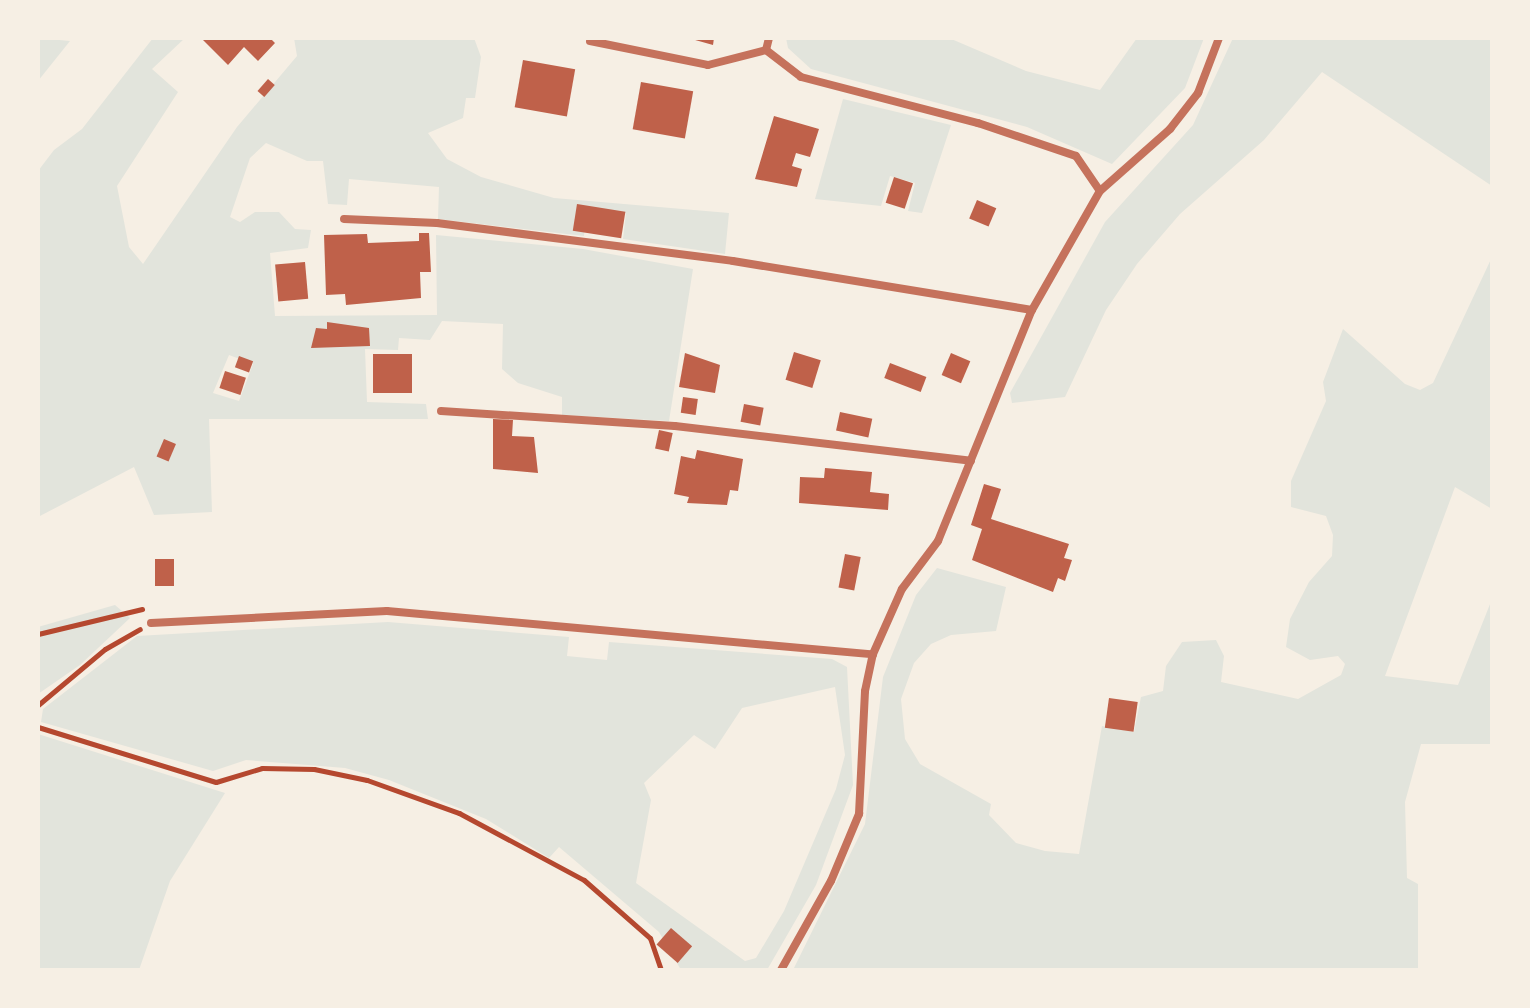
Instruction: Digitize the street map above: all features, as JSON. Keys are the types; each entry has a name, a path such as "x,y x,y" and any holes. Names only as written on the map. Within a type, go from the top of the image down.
{"street":[{"path":"766,50 769,38"},
{"path":"781,970 831,881 859,814 865,691 873,654 902,589 938,541 1032,310 1100,191 1170,129 1198,93 1219,38"},
{"path":"590,41 708,65 766,50"},
{"path":"766,50 801,77 978,123 1076,156 1100,191"},
{"path":"344,219 437,223 733,261 1032,310"},
{"path":"441,411 675,426 971,461"},
{"path":"151,623 387,611 873,654"}],"path":[{"path":"38,634 142,609 151,623 105,649 38,705"},
{"path":"38,727 216,782 262,768 314,769 367,780 459,813 584,880 650,938 661,970"}],"shaded area":[{"path":"38,38 70,41 38,81"},
{"path":"153,38 185,38 152,69 178,92 117,186 129,247 143,264 237,127 297,56 294,38 474,38 481,57 475,98 466,98 463,118 428,133 447,159 481,177 554,198 729,213 725,254 623,239 626,213 586,207 584,236 438,219 439,187 349,179 347,205 328,204 323,161 307,161 266,143 250,158 230,217 240,222 255,212 279,212 295,229 311,230 308,248 270,253 275,316 437,315 436,235 583,249 693,269 669,421 562,415 562,397 518,383 502,369 503,324 442,321 430,340 399,338 398,350 365,349 367,402 426,404 428,419 209,419 212,512 154,515 134,467 38,517 38,171 54,150 82,129","holes":["229,355 253,364 239,401 213,393"]},
{"path":"786,38 949,38 1026,71 1100,90 1137,38 1204,38 1185,88 1112,164 1027,127 811,69 788,48"},
{"path":"1233,38 1492,38 1492,186 1322,72 1264,140 1180,214 1137,264 1106,310 1065,397 1012,403 1010,393 1105,222 1193,125"},
{"path":"843,99 951,125 922,213 908,211 915,183 890,176 881,206 815,199"},
{"path":"1492,257 1492,509 1455,487 1385,676 1458,685 1492,599 1492,744 1421,744 1405,802 1407,878 1418,884 1418,970 793,970 865,824 883,677 916,595 937,568 1006,587 996,631 951,635 931,644 914,663 901,699 905,739 920,764 991,804 989,815 1016,843 1045,851 1079,854 1102,726 1134,732 1141,697 1163,691 1166,666 1182,642 1216,640 1224,656 1221,682 1298,699 1341,675 1345,664 1338,656 1310,660 1286,647 1290,619 1309,582 1332,556 1333,535 1326,516 1291,507 1291,481 1326,401 1323,382 1343,329 1405,384 1420,390 1433,383"},
{"path":"115,605 130,618 80,665 38,694 38,627"},
{"path":"388,622 569,637 567,656 607,660 609,642 832,659 847,667 853,785 816,885 767,970 681,970 659,932 559,847 549,858 486,819 389,780 345,768 246,760 213,771 41,722 43,709 137,636","holes":["835,687 845,755 836,789 784,911 756,958 745,961 636,883 651,800 644,783 694,735 715,749 742,708"]},
{"path":"38,734 225,793 170,881 139,970 38,970"}],"building":[{"path":"201,38 270,38 275,43 258,61 244,47 228,65"},
{"path":"688,38 714,38 713,45"},
{"path":"523,60 575,69 567,116 515,107"},
{"path":"268,79 275,85 264,97 258,91"},
{"path":"641,82 693,91 685,138 633,129"},
{"path":"774,116 819,129 810,157 796,153 792,166 802,169 797,187 755,179"},
{"path":"894,177 913,183 905,209 886,203"},
{"path":"977,200 996,208 989,227 969,218"},
{"path":"577,204 625,212 621,238 573,231"},
{"path":"419,233 429,233 431,272 420,272 421,298 346,305 345,294 326,295 324,235 367,234 368,243 419,241"},
{"path":"305,262 308,299 278,301 275,265"},
{"path":"327,322 369,328 370,346 311,348 316,328 327,329"},
{"path":"794,352 821,360 812,388 786,380"},
{"path":"685,353 720,365 715,393 679,387"},
{"path":"951,353 970,361 961,383 942,375"},
{"path":"373,354 412,354 412,393 373,393"},
{"path":"239,356 253,361 249,372 235,367"},
{"path":"890,363 926,377 921,392 884,378"},
{"path":"225,371 246,378 240,395 219,388"},
{"path":"683,397 698,399 696,415 681,413"},
{"path":"744,404 764,408 760,425 741,422"},
{"path":"840,412 872,419 868,437 836,431"},
{"path":"493,419 513,420 512,436 534,437 538,473 493,469"},
{"path":"659,430 673,433 669,451 655,449"},
{"path":"164,439 176,444 169,462 157,456"},
{"path":"697,450 743,459 738,491 730,490 727,505 687,503 689,497 674,494 681,456 695,459"},
{"path":"825,468 872,472 870,492 889,494 888,510 799,503 800,477 824,478"},
{"path":"984,484 1001,489 991,519 1069,544 1064,558 1072,560 1065,581 1058,578 1053,592 972,560 982,529 971,525"},
{"path":"845,554 861,557 854,590 839,587"},
{"path":"155,559 174,559 174,586 155,586"},
{"path":"1109,698 1138,702 1134,732 1105,728"},
{"path":"671,928 692,946 678,963 657,945"}]}
